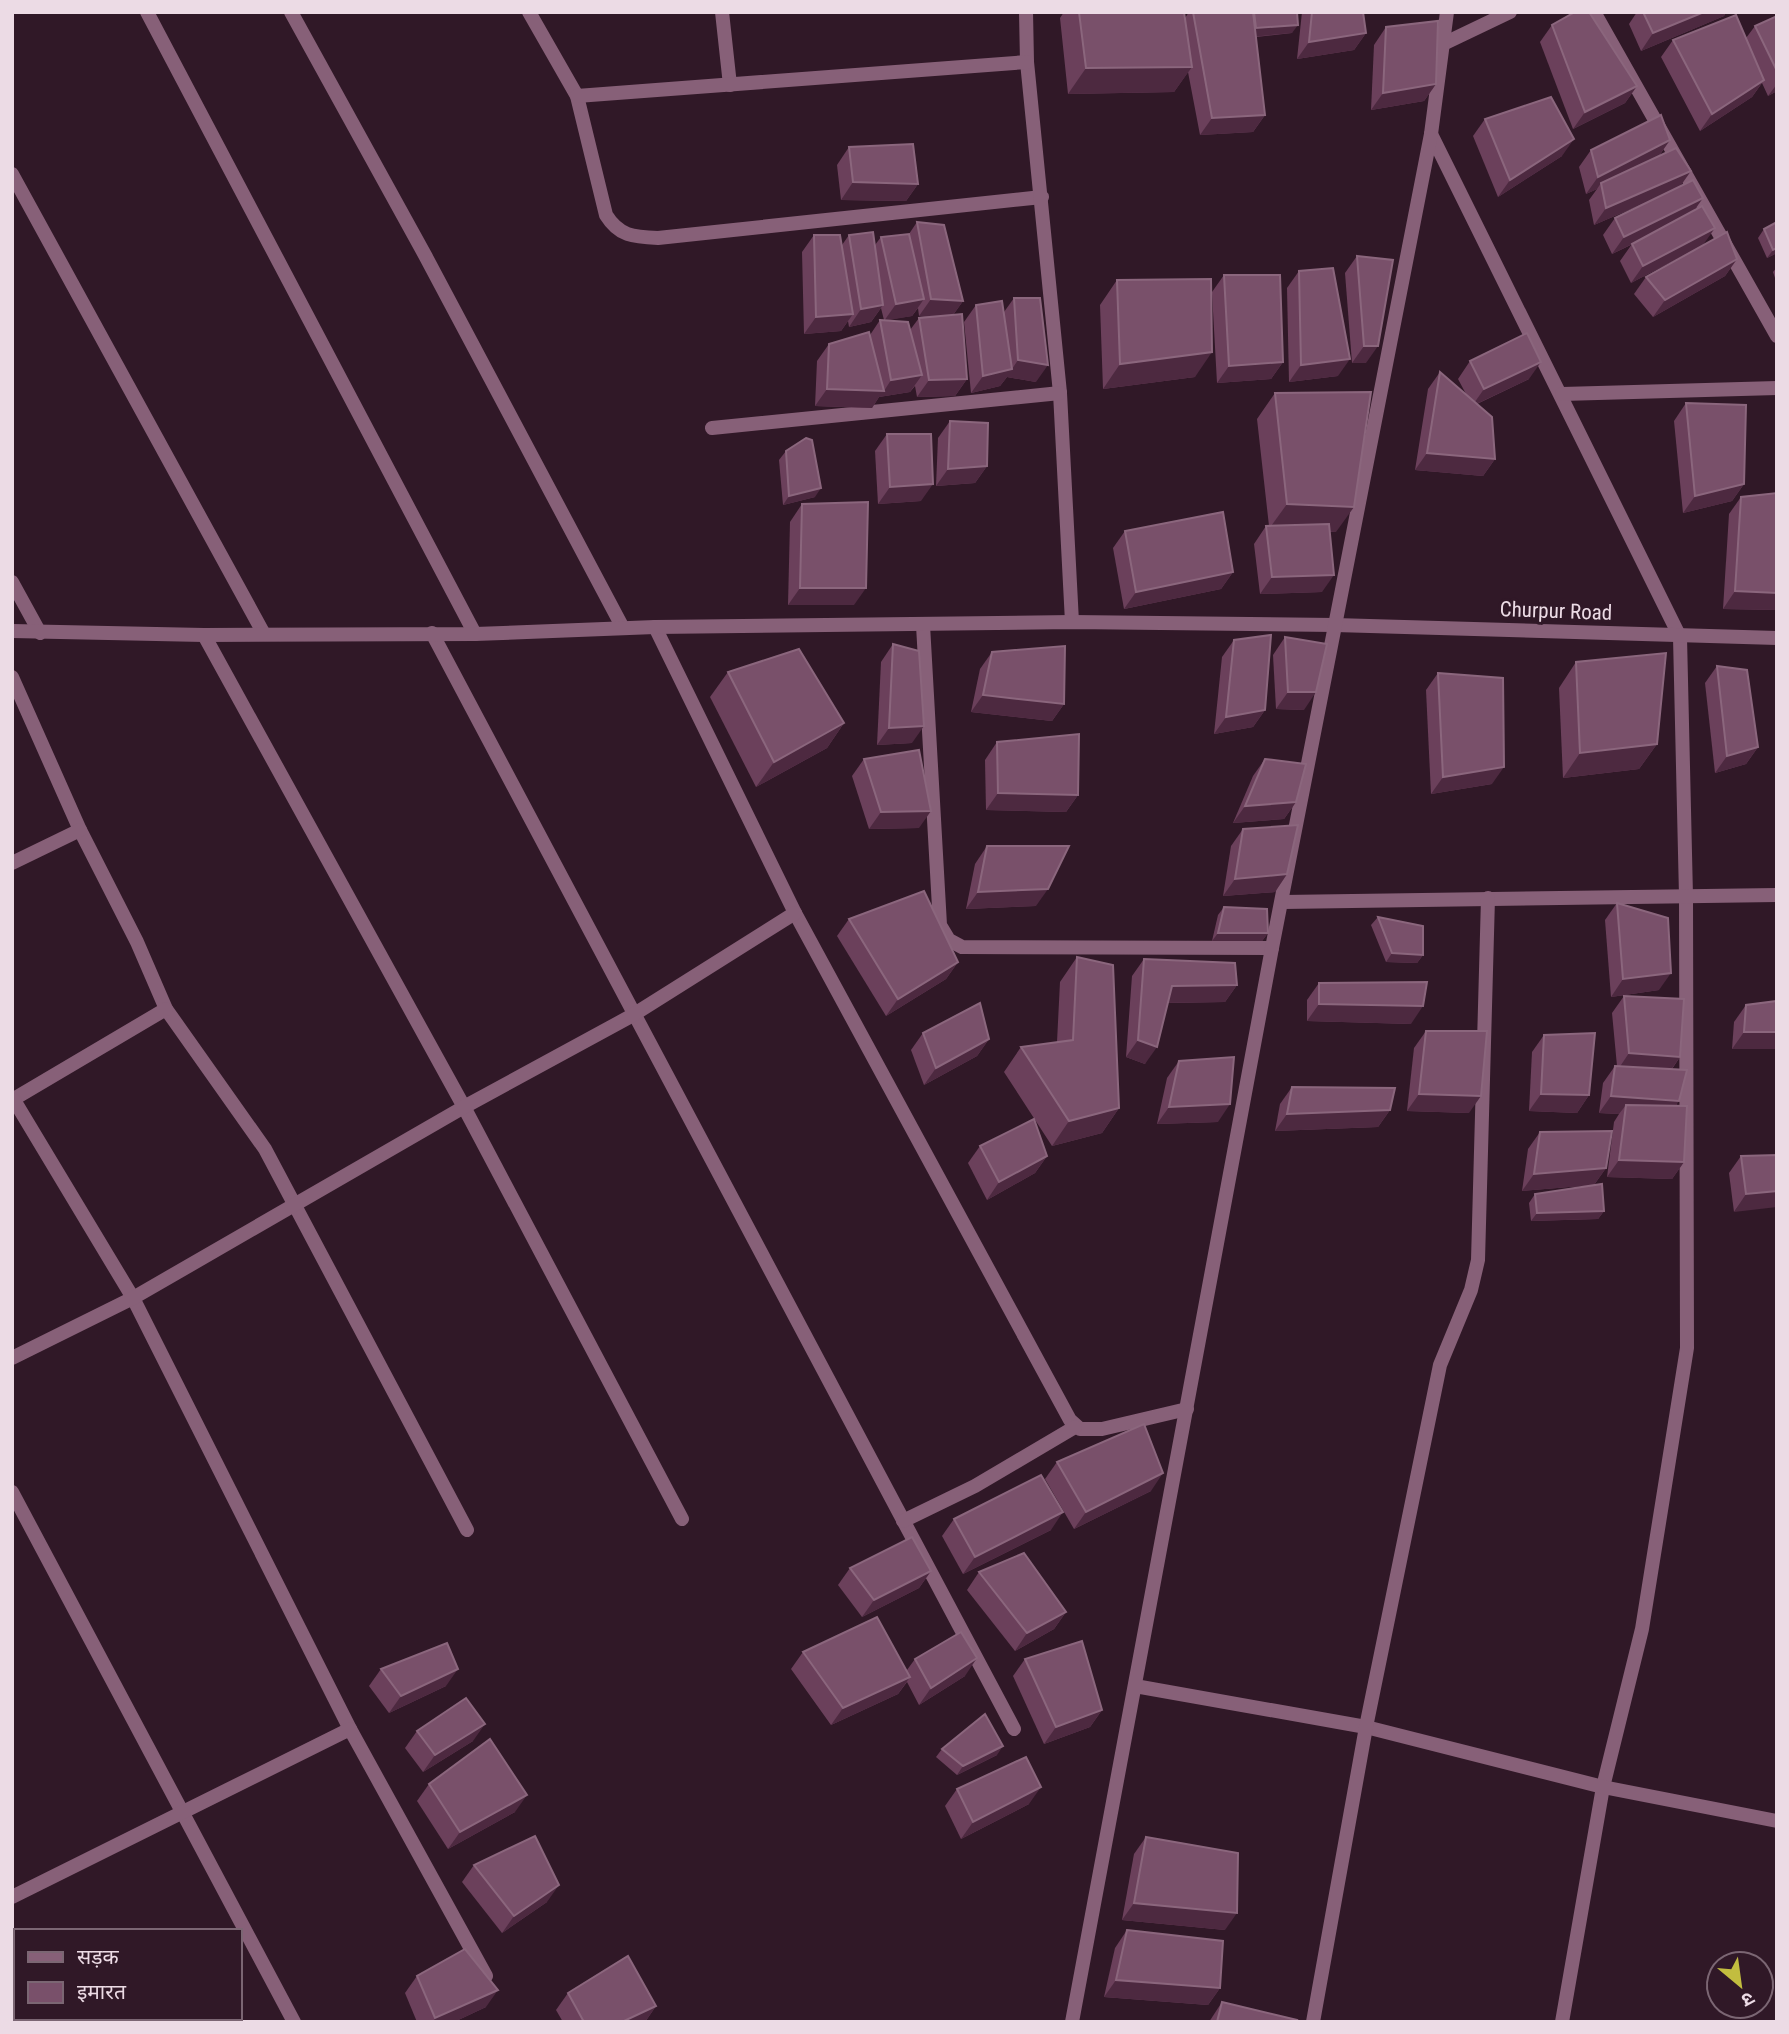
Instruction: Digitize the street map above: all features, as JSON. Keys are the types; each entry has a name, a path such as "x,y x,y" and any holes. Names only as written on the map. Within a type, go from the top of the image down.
{"street":[{"path":"147,12 475,634"},
{"path":"291,12 433,270 622,628"},
{"path":"529,12 577,96 606,215 614,229 623,235 658,238 1042,197"},
{"path":"722,12 730,85"},
{"path":"1026,12 1027,62 1060,393 1072,622"},
{"path":"1072,2022 1272,948 1430,134 1447,12"},
{"path":"1441,45 1510,12"},
{"path":"1594,12 1777,336"},
{"path":"577,96 1027,62"},
{"path":"1430,134 1562,394 1680,637 1686,896 1687,1348 1642,1629 1603,1787 1562,2022"},
{"path":"12,174 264,634"},
{"path":"1562,394 1777,388"},
{"path":"712,428 1060,393"},
{"path":"12,582 40,633"},
{"name":"Churpur Road","path":"12,631 204,635 475,634 655,627 1072,622 1335,625 1777,638"},
{"path":"923,625 940,925 949,940 962,947 1272,948"},
{"path":"655,627 795,913 1075,1427"},
{"path":"432,633 1014,1728"},
{"path":"204,635 464,1107 682,1519"},
{"path":"12,677 80,830 137,942 166,1009 239,1110 296,1206 467,1530"},
{"path":"12,863 80,830"},
{"path":"1283,902 1777,895"},
{"path":"1313,2022 1366,1727 1440,1365 1471,1290 1478,1260 1488,898"},
{"path":"12,1358 133,1298 464,1107 633,1015 795,913"},
{"path":"166,1009 13,1100 133,1298 350,1729 486,1976"},
{"path":"903,1521 975,1486 1075,1427 1102,1429 1187,1409"},
{"path":"12,1492 180,1813 294,2022"},
{"path":"1135,1686 1366,1727 1603,1787 1777,1821"},
{"path":"12,1897 350,1729"}],"building":[{"path":"1079,12 1184,12 1192,67 1086,68"},
{"path":"1193,12 1253,12 1265,115 1212,118"},
{"path":"1254,12 1297,12 1298,25 1256,28"},
{"path":"1312,12 1363,12 1366,33 1309,42"},
{"path":"1575,12 1589,12 1637,86 1585,112 1552,25"},
{"path":"1643,12 1704,12 1653,33"},
{"path":"1736,15 1764,80 1712,114 1673,40"},
{"path":"1777,16 1777,71 1755,26"},
{"path":"1438,21 1436,84 1383,93 1386,27"},
{"path":"1551,97 1574,139 1510,180 1485,119"},
{"path":"1661,115 1670,140 1598,177 1591,150"},
{"path":"913,144 918,184 853,182 849,147"},
{"path":"1676,148 1691,171 1606,208 1601,183"},
{"path":"1693,180 1703,198 1624,237 1615,218"},
{"path":"1702,206 1715,228 1643,266 1632,244"},
{"path":"917,222 944,225 963,301 931,299"},
{"path":"1777,222 1777,248 1773,250 1764,229"},
{"path":"873,232 883,305 861,309 849,235"},
{"path":"1727,232 1737,259 1665,300 1646,277"},
{"path":"909,234 924,299 896,304 881,237"},
{"path":"814,235 840,235 853,314 816,317"},
{"path":"1357,256 1393,260 1378,346 1364,346"},
{"path":"1333,268 1350,359 1301,365 1299,271"},
{"path":"1224,275 1280,275 1283,362 1229,366"},
{"path":"1211,279 1212,352 1120,364 1117,280"},
{"path":"1014,298 1040,298 1048,365 1018,360"},
{"path":"1002,301 1012,369 983,376 976,305"},
{"path":"962,314 967,379 929,380 919,318"},
{"path":"880,320 908,322 922,375 891,380"},
{"path":"869,332 884,391 827,389 829,344"},
{"path":"1527,333 1541,362 1484,389 1470,361"},
{"path":"1440,372 1492,417 1495,459 1427,453"},
{"path":"1371,392 1354,507 1287,504 1275,393"},
{"path":"1686,403 1746,405 1744,484 1695,496"},
{"path":"950,421 988,423 987,466 948,469"},
{"path":"887,434 931,434 933,484 890,487"},
{"path":"806,438 812,440 821,488 789,496 786,451"},
{"path":"1777,493 1777,593 1735,591 1741,497"},
{"path":"868,502 866,588 800,588 802,504"},
{"path":"1223,512 1233,572 1136,592 1125,531"},
{"path":"1329,524 1334,575 1272,577 1266,526"},
{"path":"1271,635 1265,710 1226,717 1234,640"},
{"path":"1285,637 1327,644 1316,692 1288,692"},
{"path":"893,644 919,651 924,726 889,728"},
{"path":"1065,646 1064,704 983,695 992,652"},
{"path":"799,649 844,723 774,762 728,672"},
{"path":"1666,653 1657,744 1580,753 1576,662"},
{"path":"1717,666 1747,670 1758,747 1727,756"},
{"path":"1438,673 1503,678 1504,767 1443,777"},
{"path":"1079,734 1078,795 998,793 997,742"},
{"path":"919,750 931,811 881,812 864,759"},
{"path":"1265,759 1306,764 1296,802 1245,806"},
{"path":"1298,825 1287,874 1235,879 1243,829"},
{"path":"987,846 1069,846 1048,889 978,892"},
{"path":"924,891 958,962 898,999 849,919"},
{"path":"1617,903 1668,918 1671,973 1623,979"},
{"path":"1224,907 1267,909 1268,933 1218,933"},
{"path":"1378,917 1423,926 1423,955 1392,953"},
{"path":"1077,957 1113,965 1119,1108 1069,1121 1021,1047 1073,1040"},
{"path":"1144,959 1235,963 1237,985 1172,986 1157,1047 1138,1040"},
{"path":"1427,982 1423,1006 1319,1004 1319,983"},
{"path":"1624,996 1684,999 1680,1057 1629,1053"},
{"path":"1777,1001 1777,1032 1744,1032 1746,1005"},
{"path":"980,1003 989,1039 936,1068 923,1033"},
{"path":"1426,1031 1487,1031 1481,1096 1419,1094"},
{"path":"1595,1033 1589,1095 1541,1094 1544,1035"},
{"path":"1234,1057 1230,1104 1169,1107 1179,1061"},
{"path":"1615,1066 1687,1070 1679,1101 1611,1096"},
{"path":"1292,1087 1395,1088 1390,1110 1287,1114"},
{"path":"1626,1105 1687,1106 1684,1162 1619,1160"},
{"path":"1034,1119 1047,1156 999,1182 980,1146"},
{"path":"1612,1131 1606,1168 1534,1174 1540,1132"},
{"path":"1777,1155 1777,1191 1746,1194 1741,1156"},
{"path":"1602,1184 1604,1211 1537,1213 1535,1194"},
{"path":"1144,1424 1163,1473 1086,1512 1057,1462"},
{"path":"1041,1475 1063,1512 975,1557 954,1519"},
{"path":"912,1537 931,1571 874,1600 850,1568"},
{"path":"1024,1553 1066,1612 1027,1633 979,1572"},
{"path":"877,1617 910,1677 843,1708 803,1652"},
{"path":"961,1632 977,1658 931,1688 915,1659"},
{"path":"1082,1641 1102,1710 1056,1727 1025,1659"},
{"path":"447,1643 458,1669 401,1696 381,1669"},
{"path":"466,1698 485,1724 435,1755 417,1731"},
{"path":"985,1714 1003,1746 963,1766 942,1749"},
{"path":"490,1739 527,1795 460,1832 429,1784"},
{"path":"1026,1757 1041,1787 973,1822 957,1789"},
{"path":"535,1836 559,1885 514,1916 474,1865"},
{"path":"1146,1837 1238,1853 1237,1913 1134,1903"},
{"path":"1127,1930 1223,1941 1220,1988 1116,1980"},
{"path":"465,1949 498,1990 435,2018 417,1976"},
{"path":"628,1956 656,2006 622,2022 584,2022 568,1993"},
{"path":"1222,2002 1297,2020 1217,2022"}]}
